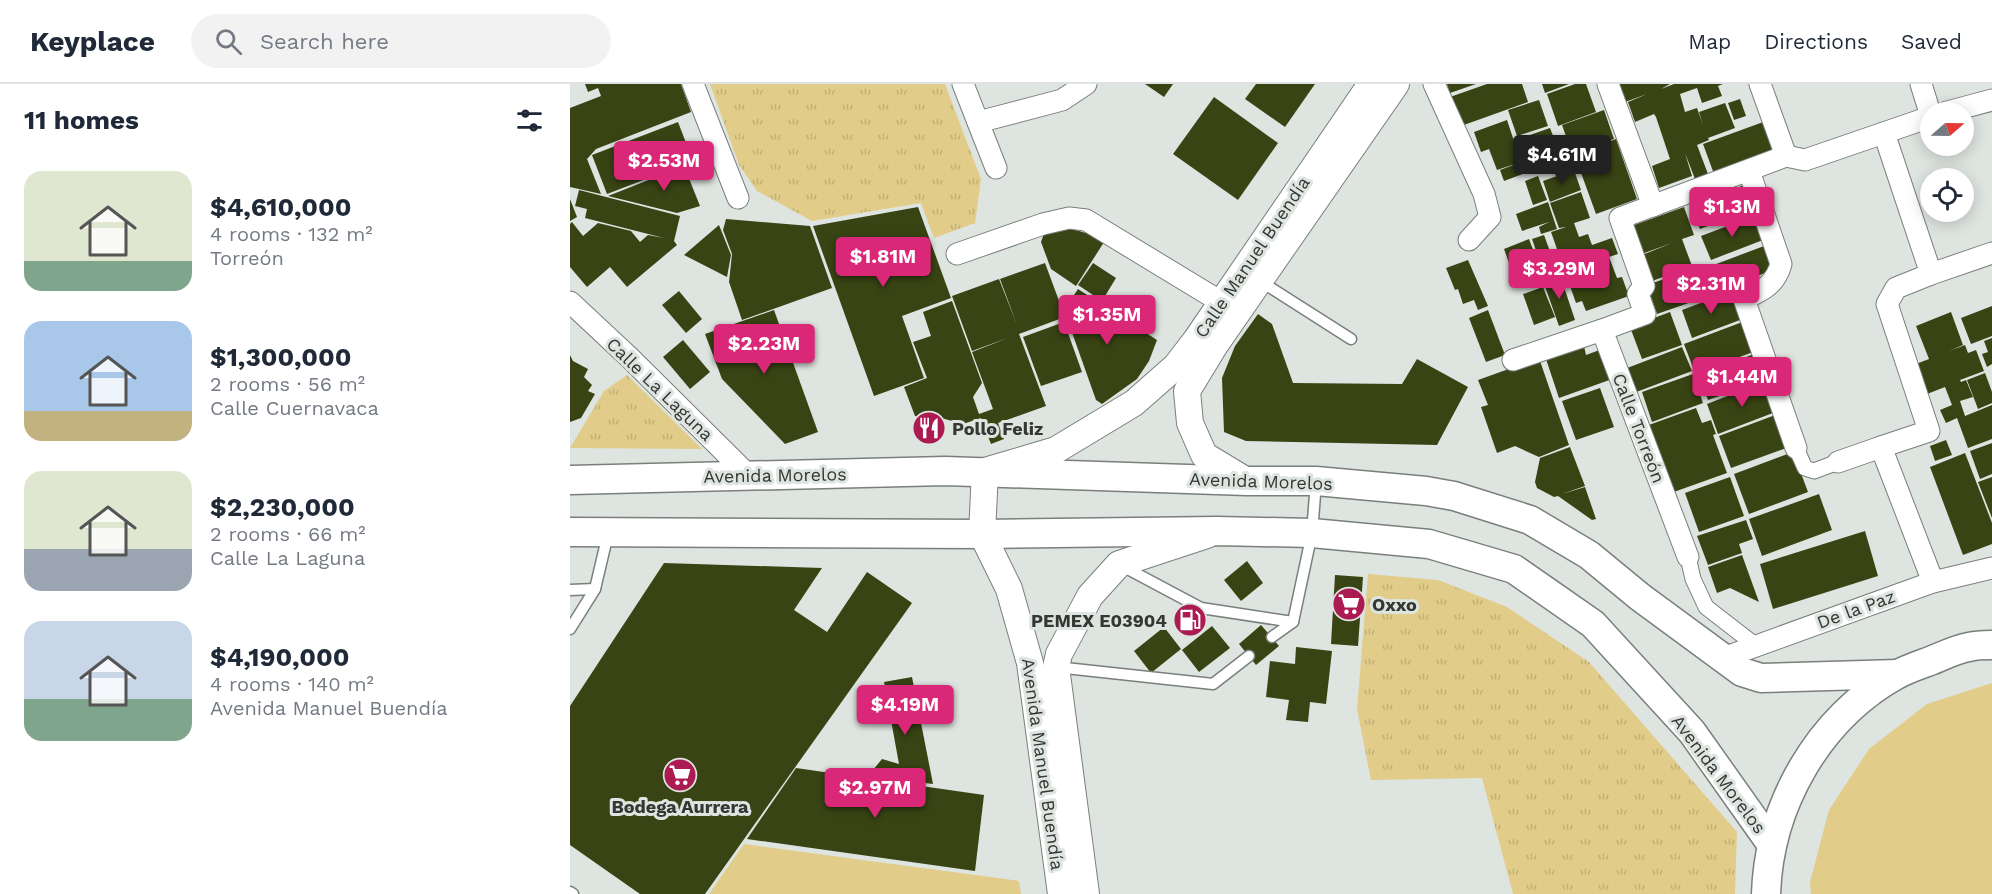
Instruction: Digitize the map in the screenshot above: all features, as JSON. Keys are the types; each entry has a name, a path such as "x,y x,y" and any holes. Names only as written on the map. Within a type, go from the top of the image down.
{"main road":[{"name":"Avenida Morelos","path":"570,480 985,471 1247,481 1316,481 1426,491 1454,496 1530,520 1589,555 1742,672 1761,678 1898,674"},
{"name":"Avenida Morelos","path":"570,532 981,534 1217,531 1312,533 1429,544 1514,569 1593,624 1692,732 1772,845"},
{"path":"1766,894 1772,845 1785,800 1807,759 1836,722 1865,695 1898,674 1969,646 1992,645"}],"street":[{"path":"693,84 738,198"},
{"path":"963,84 996,168"},
{"path":"978,122 1062,100 1086,84"},
{"name":"Calle Manuel Buendía","path":"985,471 1056,450 1134,403 1176,366 1371,84"},
{"name":"Calle Manuel Buendía","path":"1247,481 1204,455 1190,423 1186,391 1215,345 1396,84"},
{"path":"1434,84 1484,194 1490,217 1469,240"},
{"path":"1608,84 1653,206"},
{"path":"1760,84 1786,156"},
{"path":"1921,84 1926,102"},
{"path":"1974,105 1992,100"},
{"path":"1513,360 1645,314 1638,294 1644,286 1620,218 1786,156 1805,160 1884,134 1920,119"},
{"path":"1884,134 1931,274"},
{"path":"1749,171 1781,264 1778,275 1766,289 1744,299 1805,468 1814,471 1929,431 1887,304 1896,288 1992,253"},
{"path":"957,254 1043,224 1069,218 1086,220 1221,302"},
{"name":"Calle La Laguna","path":"570,302 749,476"},
{"name":"Calle Torreón","path":"1602,330 1688,557 1693,579 1706,608 1755,645"},
{"path":"1881,447 1933,582"},
{"path":"981,534 985,471"},
{"name":"Avenida Manuel Buendía","path":"1086,894 1056,667 1059,654 1090,596 1119,564 1217,531"},
{"name":"Avenida Manuel Buendía","path":"981,534 1010,589 1030,663 1061,894"},
{"name":"De la Paz","path":"1723,658 1933,582 1992,568"}],"lane":[{"path":"1260,281 1351,339"},
{"path":"1272,638 1293,622 1312,533 1316,481"},
{"path":"570,629 595,589 609,531"},
{"path":"1119,564 1201,608 1293,622"},
{"path":"570,590 595,589"},
{"path":"1056,667 1213,684 1249,656"}],"green space":[{"path":"710,84 945,84 981,179 975,223 934,238 921,203 812,221 757,191 739,165"},
{"path":"627,375 702,449 570,448 604,391"},
{"path":"1368,574 1438,580 1507,607 1589,662 1737,832 1735,894 1513,894 1482,778 1371,780 1357,709"},
{"path":"1992,683 1992,894 1811,894 1810,882 1829,810 1869,749 1927,704"},
{"path":"744,844 1019,881 1021,894 709,894"}],"building":[{"path":"585,84 681,84 691,112 596,149 587,159 601,194 570,187 570,108 601,96 598,88 588,92"},
{"path":"1145,84 1173,84 1164,97"},
{"path":"1256,84 1315,84 1285,127 1245,99"},
{"path":"1447,84 1476,84 1450,93"},
{"path":"1487,84 1522,84 1528,102 1461,126 1450,97"},
{"path":"1542,84 1569,84 1545,93"},
{"path":"1575,84 1586,84 1596,112 1558,126 1547,94"},
{"path":"1618,84 1670,84 1661,89 1674,84 1723,84 1718,86 1722,96 1702,103 1697,88 1680,94 1685,112 1697,108 1703,125 1699,112 1725,103 1735,128 1708,138 1709,140 1697,145 1708,174 1695,179 1685,153 1692,176 1659,188 1652,166 1670,159 1656,117 1654,114 1635,122 1628,102 1647,94 1625,102"},
{"path":"1214,97 1278,143 1238,200 1173,154"},
{"path":"1740,99 1746,116 1734,120 1728,103"},
{"path":"1539,100 1548,126 1517,136 1508,110"},
{"path":"1604,110 1614,139 1581,150 1578,142 1569,145 1562,125"},
{"path":"1507,120 1514,141 1518,140 1531,171 1504,181 1500,170 1521,162 1497,170 1489,149 1481,152 1474,132"},
{"path":"1766,121 1777,151 1714,174 1703,144"},
{"path":"678,122 693,161 607,194 592,155"},
{"path":"1550,128 1557,146 1560,145 1564,158 1546,165 1541,151 1533,153 1527,136"},
{"path":"1616,139 1637,199 1596,214 1580,170 1586,168 1581,152"},
{"path":"684,166 700,206 677,213 608,196"},
{"path":"1574,170 1581,190 1550,202 1543,181"},
{"path":"1538,176 1547,200 1533,205 1525,181"},
{"path":"1744,185 1753,209 1700,229 1691,205"},
{"path":"579,190 680,216 674,241 677,245 627,287 610,267 587,287 570,267 570,224 572,222 583,236 598,223 631,231 640,242 648,235 664,238 585,218 587,209 575,206"},
{"path":"1581,192 1590,218 1574,223 1579,237 1588,234 1592,245 1612,238 1618,254 1609,257 1617,278 1622,277 1629,296 1586,311 1582,301 1576,303 1551,232 1566,227 1559,228 1550,203"},
{"path":"570,199 577,217 570,221"},
{"path":"1548,202 1557,229 1541,234 1539,227 1549,222 1522,231 1516,214"},
{"path":"918,207 951,298 902,316 924,378 874,396 813,226"},
{"path":"1684,207 1694,235 1682,239 1692,266 1647,283 1637,257 1672,243 1636,256 1626,228"},
{"path":"1754,216 1763,240 1711,260 1701,236"},
{"path":"726,219 810,226 832,288 742,320 729,282 732,254 723,230"},
{"path":"719,225 731,255 727,277 684,255"},
{"path":"1069,228 1106,239 1076,286 1051,269 1041,242 1045,231"},
{"path":"1544,235 1552,257 1540,262 1532,239"},
{"path":"1529,239 1544,279 1517,285 1504,249"},
{"path":"1764,246 1773,270 1720,290 1711,266"},
{"path":"1468,260 1488,306 1478,310 1474,300 1463,304 1458,289 1455,290 1446,268"},
{"path":"1045,263 1065,317 1019,334 1046,406 998,423 1004,439 991,444 981,418 963,424 941,418 931,421 915,416 904,387 927,378 913,342 931,336 923,312 952,301 982,383 973,397 979,414 993,409 972,352 1008,338 972,351 952,296 999,279 1017,325 1000,279"},
{"path":"1093,263 1116,278 1102,301 1078,285"},
{"path":"1693,269 1703,298 1657,314 1647,285"},
{"path":"1560,275 1575,320 1559,326 1543,281"},
{"path":"1543,287 1555,317 1534,325 1523,294"},
{"path":"1078,289 1157,340 1149,361 1137,379 1102,404 1096,400 1064,310"},
{"path":"679,291 702,319 686,333 662,305"},
{"path":"1730,292 1740,320 1692,338 1682,310"},
{"path":"1992,306 1992,336 1971,344 1961,318"},
{"path":"774,310 818,432 785,444 722,379 705,334"},
{"path":"1488,310 1505,355 1486,362 1469,318"},
{"path":"1670,312 1682,345 1642,359 1630,327"},
{"path":"1951,312 1963,345 1949,351 1965,345 1968,353 1976,350 1984,371 1960,380 1961,382 1966,380 1973,397 1960,401 1965,416 1992,405 1992,439 1968,448 1957,418 1946,423 1940,410 1952,405 1945,387 1927,394 1916,364 1929,359 1916,326"},
{"path":"1258,314 1272,324 1293,383 1402,384 1417,359 1468,387 1437,445 1246,441 1224,432 1222,378 1235,346"},
{"path":"1745,321 1756,351 1695,373 1684,344"},
{"path":"1064,322 1082,372 1041,386 1023,337"},
{"path":"1992,338 1992,364 1987,367 1982,354 1988,352 1984,341"},
{"path":"683,340 710,372 690,389 663,357"},
{"path":"1584,346 1586,355 1605,348 1615,378 1559,398 1546,359"},
{"path":"1682,347 1692,371 1631,394 1622,370"},
{"path":"1757,353 1766,380 1708,400 1699,374"},
{"path":"570,355 573,361 588,369 584,377 592,385 588,391 595,394 581,418 570,422"},
{"path":"1539,358 1569,445 1539,457 1515,446 1497,453 1481,407 1488,405 1478,380"},
{"path":"1985,373 1992,392 1992,403 1978,409 1967,380"},
{"path":"1693,374 1703,403 1652,422 1642,392"},
{"path":"1766,381 1778,411 1718,434 1707,404"},
{"path":"1600,388 1614,427 1576,440 1562,401"},
{"path":"1696,408 1702,423 1711,420 1716,434 1713,435 1727,473 1671,493 1646,426"},
{"path":"1778,414 1789,447 1731,468 1719,436"},
{"path":"1946,440 1952,455 1935,461 1930,446"},
{"path":"1992,443 1992,474 1980,479 1970,451"},
{"path":"1570,447 1585,486 1562,494 1585,487 1596,519 1592,520 1558,496 1554,497 1537,488 1535,482 1540,458"},
{"path":"1793,452 1808,492 1749,514 1734,474"},
{"path":"1965,453 1992,523 1992,544 1963,555 1930,467"},
{"path":"1730,477 1744,516 1699,532 1685,493"},
{"path":"1992,477 1992,518 1978,482"},
{"path":"1819,494 1832,530 1762,556 1749,519"},
{"path":"1746,520 1753,539 1739,544 1742,553 1708,565 1697,536"},
{"path":"1865,531 1878,576 1773,609 1760,564"},
{"path":"1742,555 1759,602 1730,588 1717,593 1708,567"},
{"path":"1247,561 1263,583 1241,601 1224,580"},
{"name":"Bodega Aurrera","path":"664,563 822,568 794,610 827,632 867,572 912,603 705,894 640,894 570,845 570,706"},
{"path":"1335,575 1363,577 1358,646 1331,644"},
{"path":"1261,625 1279,646 1256,665 1239,644"},
{"path":"1212,626 1230,648 1199,672 1182,650"},
{"path":"1164,627 1181,649 1151,673 1134,651"},
{"path":"1296,647 1332,651 1326,704 1310,702 1308,722 1286,720 1289,700 1266,697 1270,661 1295,664"},
{"path":"912,677 933,784 868,776 882,759 899,764 884,682"},
{"path":"796,768 984,795 975,871 747,839"}],"place":[{"name":"Pollo Feliz","path":"929,428"},
{"name":"Oxxo","path":"1349,604"},
{"name":"PEMEX E03904","path":"1190,620"},
{"name":"Bodega Aurrera","path":"680,775"}]}
